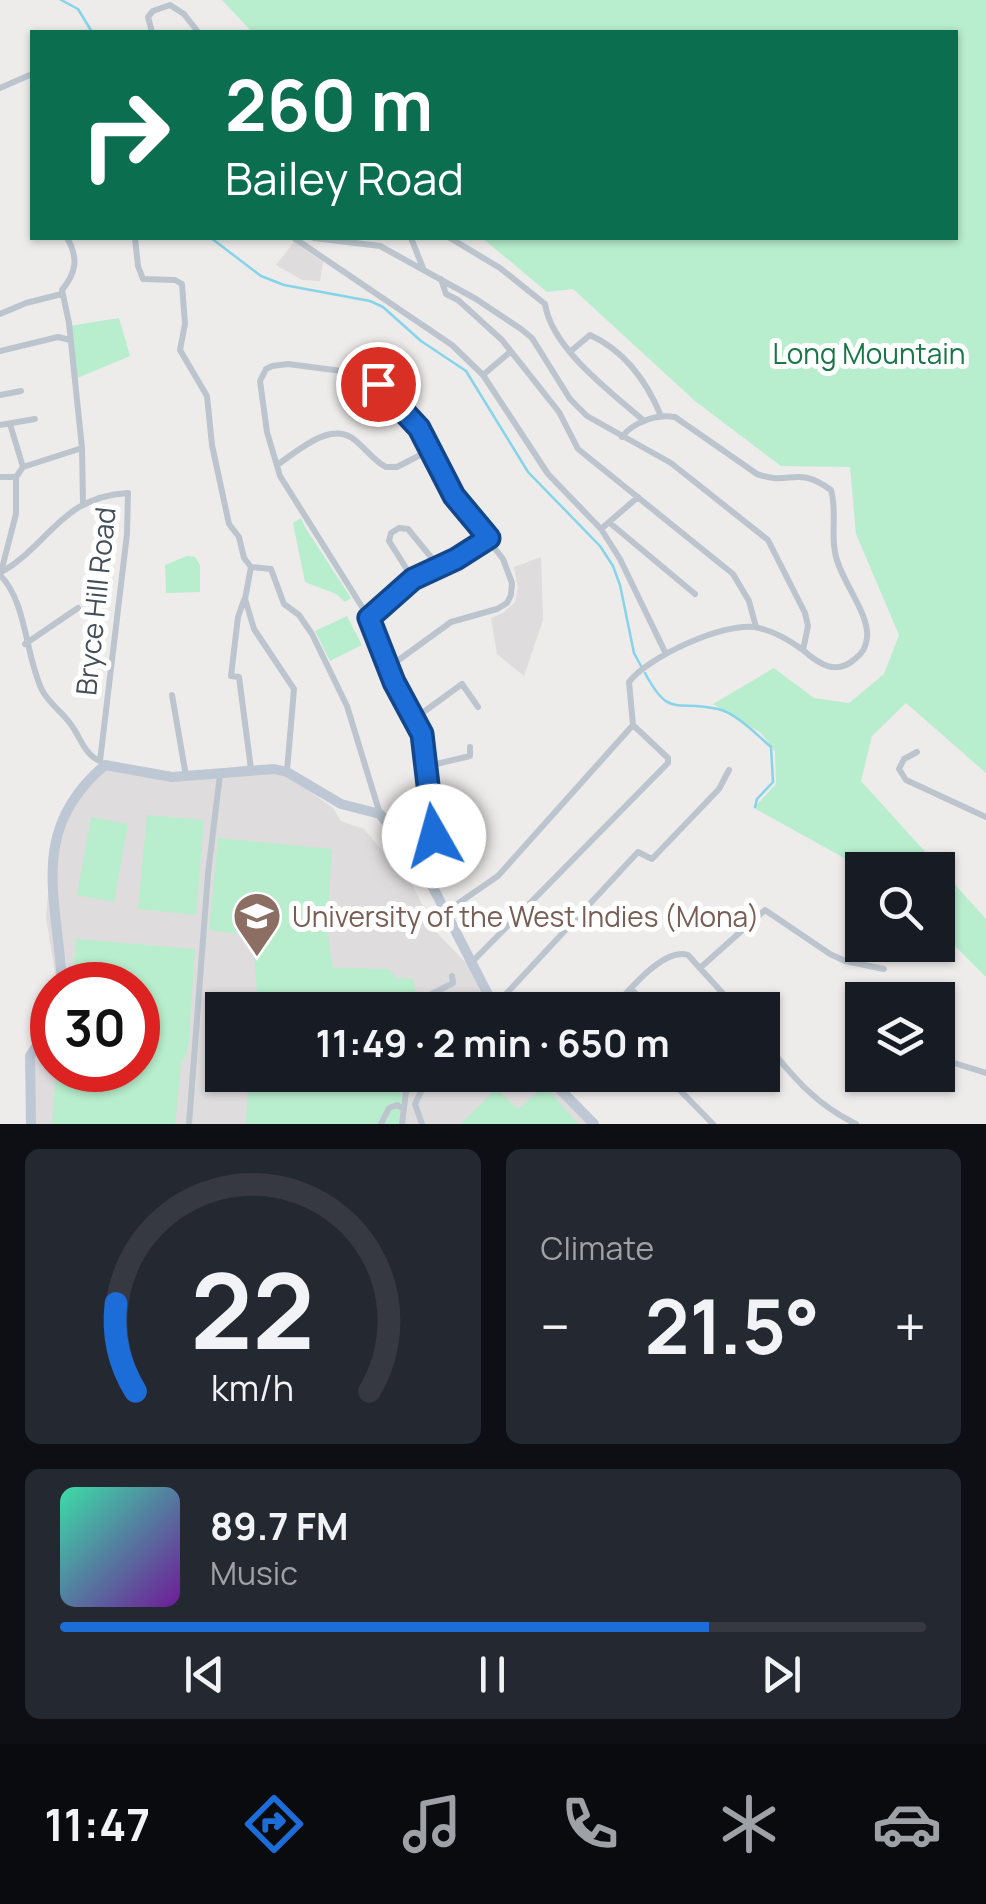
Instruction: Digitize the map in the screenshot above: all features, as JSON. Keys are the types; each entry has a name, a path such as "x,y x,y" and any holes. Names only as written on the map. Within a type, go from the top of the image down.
{"street":[{"path":"151,30 148,17 152,11 170,5 184,14 196,30"},
{"path":"0,88 30,75"},
{"path":"0,574 83,503 82,448 62,294 76,265 75,250 68,240"},
{"path":"136,240 143,278 182,284 185,324 180,350 206,396 229,524 240,537 244,558 251,567 272,569 284,604 312,634 347,706 380,814 422,866 487,992"},
{"path":"297,240 452,345 483,375 532,452 601,529 620,559 666,654"},
{"path":"330,240 380,246 476,299 532,338 570,399 587,416 671,463 768,540 804,613 808,626 803,650"},
{"path":"413,240 424,268"},
{"path":"453,240 500,268 545,304 548,323 571,351 644,422"},
{"path":"440,279 446,294 484,323 559,412 578,449 733,574 749,600 756,627"},
{"path":"0,314 26,302 62,294"},
{"path":"571,351 590,335 608,344 645,380 661,416"},
{"path":"0,351 58,338 70,340"},
{"path":"483,375 510,352"},
{"path":"389,667 451,622 507,604 512,582 489,538 454,496 419,428 378,384 357,374 288,364 272,366 260,381 267,432 277,464 295,502 369,618 389,667 422,734 431,826 445,859 442,876 434,887"},
{"path":"0,395 20,391"},
{"path":"472,962 668,764 668,758 633,725 628,688 642,668 722,632 756,627 779,634 822,666 838,669 856,659 867,640 862,616 834,552 830,490 811,476 773,479 757,474 686,421 661,416 626,431 622,437"},
{"path":"0,425 34,419"},
{"path":"10,424 23,466"},
{"path":"277,464 317,438 336,433 355,439 386,468 397,467 430,450"},
{"path":"82,448 23,466 16,476 16,514 0,574 17,602 26,644 44,694 71,724 90,756 102,763 186,777 251,769 287,772 341,804 380,814"},
{"path":"0,476 16,476"},
{"name":"Bryce Hill Road","path":"83,503 129,494 102,763"},
{"path":"601,529 638,497"},
{"path":"610,523 695,594"},
{"path":"413,579 389,542 391,533 398,528 408,528 439,567"},
{"path":"369,618 413,579 489,538"},
{"path":"251,567 238,618 232,676 239,679 251,769"},
{"path":"245,598 254,628 294,689 287,772"},
{"path":"26,644 78,608"},
{"path":"414,720 462,684 478,707"},
{"path":"172,694 186,777"},
{"path":"447,910 498,876 633,725"},
{"path":"428,766 470,756 470,747"},
{"path":"917,752 900,764 906,780 986,817"},
{"path":"59,962 52,907 56,846 69,801 102,763"},
{"path":"510,992 638,852 652,859 719,789 730,770"},
{"path":"189,1124 208,874 220,774"},
{"path":"700,968 765,910 830,954 884,969"},
{"path":"629,992 674,953 688,956 722,992"},
{"path":"434,992 453,983 452,976"},
{"path":"632,989 635,992"},
{"path":"780,1061 828,1110 856,1124"},
{"path":"955,1063 986,1073"},
{"path":"31,1092 31,1124"},
{"path":"402,1124 406,1092"},
{"path":"418,1123 415,1104 421,1092"},
{"path":"563,1092 594,1124"},
{"path":"682,1092 713,1124"},
{"path":"381,1124 392,1105 403,1109"}],"shaded area":[{"path":"294,242 323,262 320,281 302,280 276,265"},
{"path":"541,557 543,620 524,676 497,654 491,618 515,602 518,588 514,567"},
{"name":"University of the West Indies (Mona)","path":"249,765 290,777 333,808 341,821 364,829 413,886 435,931 477,974 485,992 205,992 205,1092 561,1092 590,1124 29,1124 30,1059 30,1092 160,1092 160,962 53,962 46,918 52,843 97,767 183,774"}],"green space":[{"name":"Long Mountain","path":"222,0 986,0 986,773 906,703 872,736 861,781 925,852 845,852 845,858 754,808 776,784 775,751 761,733 713,704 774,668 814,698 849,703 884,674 899,635 856,534 850,467 781,466 695,401 573,289 547,292 484,240 958,240 958,30 250,30"},
{"path":"119,318 130,356 75,379 69,326"},
{"path":"301,518 351,598 345,602 336,594 305,582 293,523"},
{"path":"187,556 195,557 200,565 200,592 166,593 165,565"},
{"path":"347,616 362,645 330,661 315,631"},
{"path":"147,815 204,820 196,915 138,909"},
{"path":"91,817 128,824 114,902 77,895"},
{"path":"218,838 332,849 327,930 333,968 389,969 396,978 413,979 415,992 257,992 253,936 209,930"},
{"name":"Long Mountain","path":"955,885 986,919 986,977 955,946"},
{"path":"76,939 195,949 188,1051 181,1063 175,1124 52,1124 54,1092 160,1092 160,962 74,962"},
{"path":"247,1092 402,1092 399,1124 246,1124"},
{"path":"493,1092 499,1092 518,1109 538,1092 550,1092 578,1124 461,1124"}],"waterway":[{"path":"61,0 78,9 91,30"},
{"path":"214,240 261,276 284,285 370,301 383,307 421,341 466,371 528,472 600,546 613,566 634,653 641,666"},
{"path":"645,673 668,702 725,711 771,747 773,782 757,799 755,807"}],"place":[{"name":"University of the West Indies (Mona)","path":"257,958"}],"route":[{"path":"378,384 419,428 454,496 489,538 413,579 369,618 394,682 422,734 434,836"}]}
